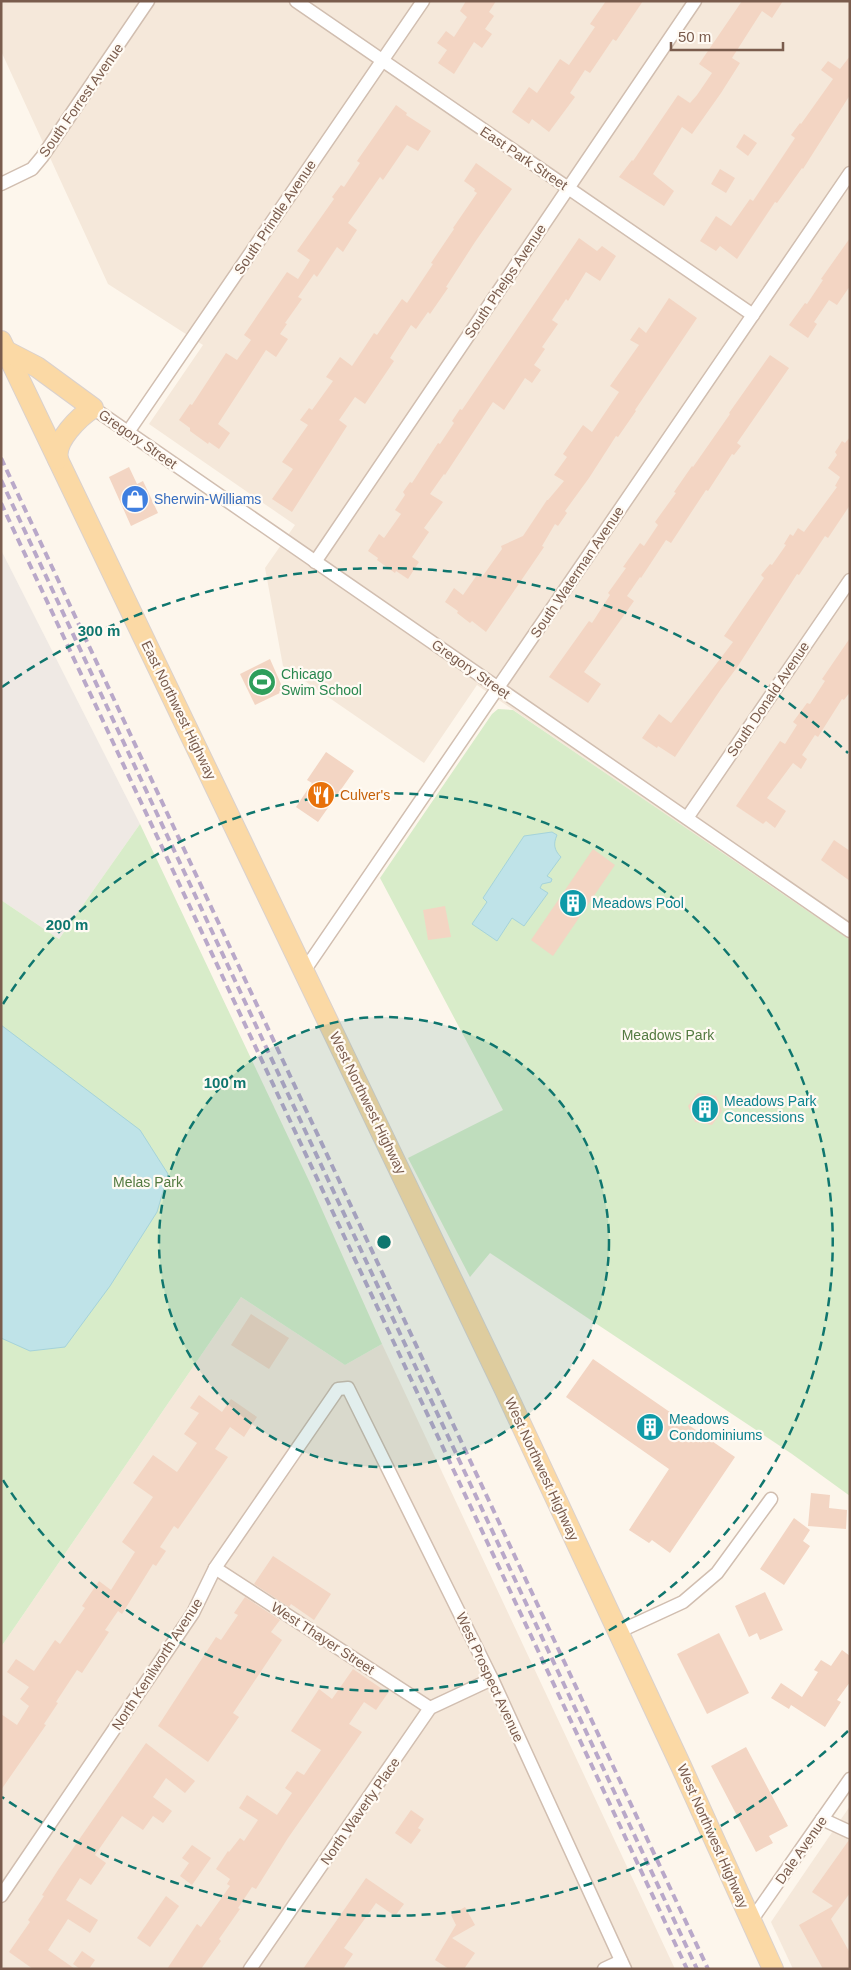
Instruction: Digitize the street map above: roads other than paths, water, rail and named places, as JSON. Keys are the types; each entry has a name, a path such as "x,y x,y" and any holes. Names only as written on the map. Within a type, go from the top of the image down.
{"main road":[{"path":"4,346 38,367 93,408 82,416 62,439 57,450 58,459"},
{"name":"East Northwest Highway","path":"4,346 304,971"},
{"name":"West Northwest Highway","path":"304,971 505,1390 681,1766 773,1969"}],"street":[{"name":"South Forrest Avenue","path":"1,184 32,169 42,157 148,1"},
{"name":"East Park Street","path":"296,1 753,314"},
{"name":"South Prindle Avenue","path":"128,432 423,1"},
{"name":"South Phelps Avenue","path":"315,562 695,1"},
{"name":"South Waterman Avenue","path":"304,971 850,173"},
{"name":"Gregory Street","path":"93,408 850,930"},
{"name":"South Donald Avenue","path":"687,818 850,580"},
{"name":"North Kenilworth Avenue","path":"1,1896 193,1613 216,1568 334,1394 338,1389 348,1388"},
{"name":"West Prospect Avenue","path":"348,1388 492,1679 623,1965"},
{"path":"618,1632 683,1602 717,1572 771,1499"},
{"name":"West Thayer Street","path":"216,1568 430,1708"},
{"path":"430,1708 492,1679"},
{"name":"North Waverly Place","path":"250,1969 430,1708"},
{"name":"Dale Avenue","path":"751,1921 850,1779"},
{"path":"822,1819 850,1832"},
{"path":"604,1969 623,1965"}],"water":[{"path":"552,832 557,835 555,847 561,857 547,876 552,879 551,882 542,884 540,888 548,893 524,926 512,918 497,941 472,924 487,902 483,898 524,836"},
{"path":"1,1025 140,1130 168,1174 157,1212 110,1286 65,1347 30,1351 1,1338"}],"railway":[{"path":"1,458 708,1969"},
{"path":"1,480 697,1969"},
{"path":"1,503 687,1969"}],"place":[{"name":"Sherwin-Williams","path":"135,499"},
{"name":"Chicago Swim School","path":"262,682"},
{"name":"Culver's","path":"321,795"},
{"name":"Meadows Pool","path":"573,903"},
{"name":"Meadows Park Concessions","path":"705,1109"},
{"name":"Meadows Condominiums","path":"650,1427"}],"park label":[{"name":"Meadows Park","path":"668,1035"},
{"name":"Melas Park","path":"148,1182"}]}
